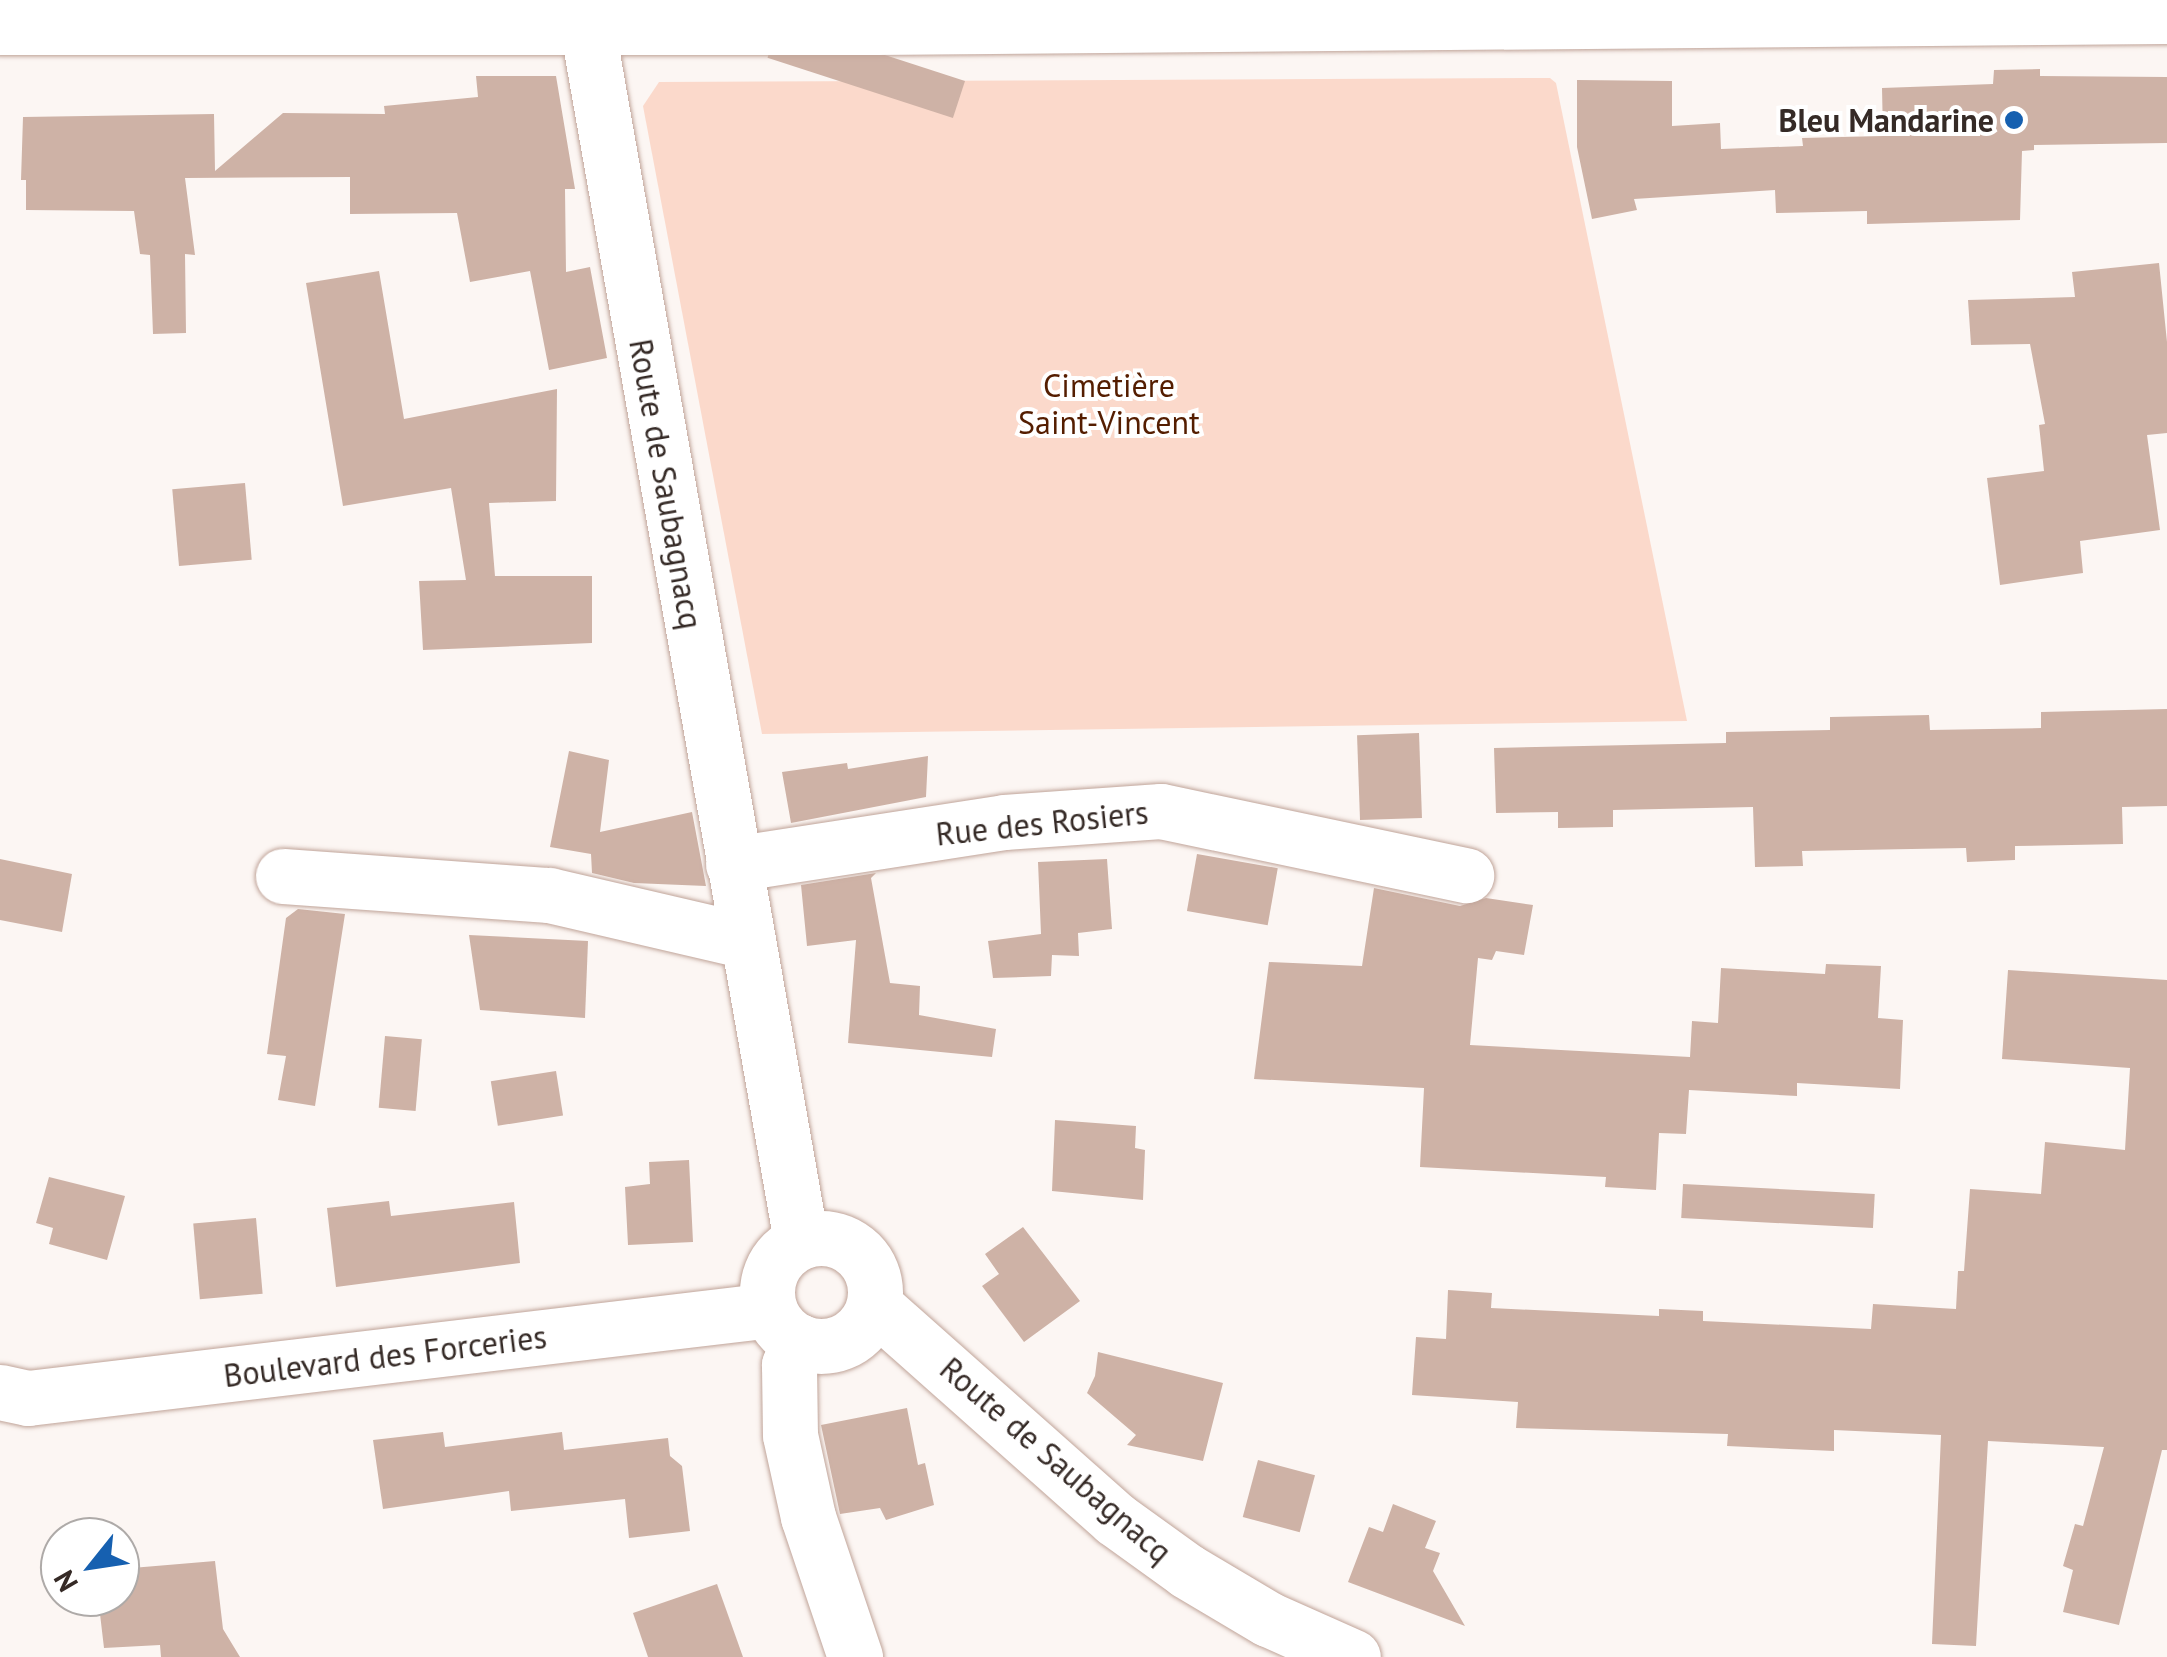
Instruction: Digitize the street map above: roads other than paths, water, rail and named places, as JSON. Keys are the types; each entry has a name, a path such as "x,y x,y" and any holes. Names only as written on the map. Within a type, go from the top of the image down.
{"street":[{"path":"0,27 586,26 758,13 2167,16"},
{"name":"Route de Saubagnacq","path":"586,26 802,1240"},
{"name":"Rue des Rosiers","path":"733,864 1004,822 1161,811 1466,875"},
{"path":"282,876 548,896 746,941"},
{"path":"784,1325 825,1346 844,1342 860,1331 874,1305 874,1278 867,1261 838,1239 802,1240 785,1250 773,1266 767,1284 784,1325 790,1434 808,1517 856,1657"},
{"name":"Route de Saubagnacq","path":"874,1305 1129,1529 1186,1571 1268,1619 1353,1657"},
{"name":"Boulevard des Forceries","path":"0,1392 28,1398 784,1325"}],"place":[{"name":"Bleu Mandarine","path":"2014,120"}],"park label":[{"name":"Cimetière Saint-Vincent","path":"1109,404"}]}
